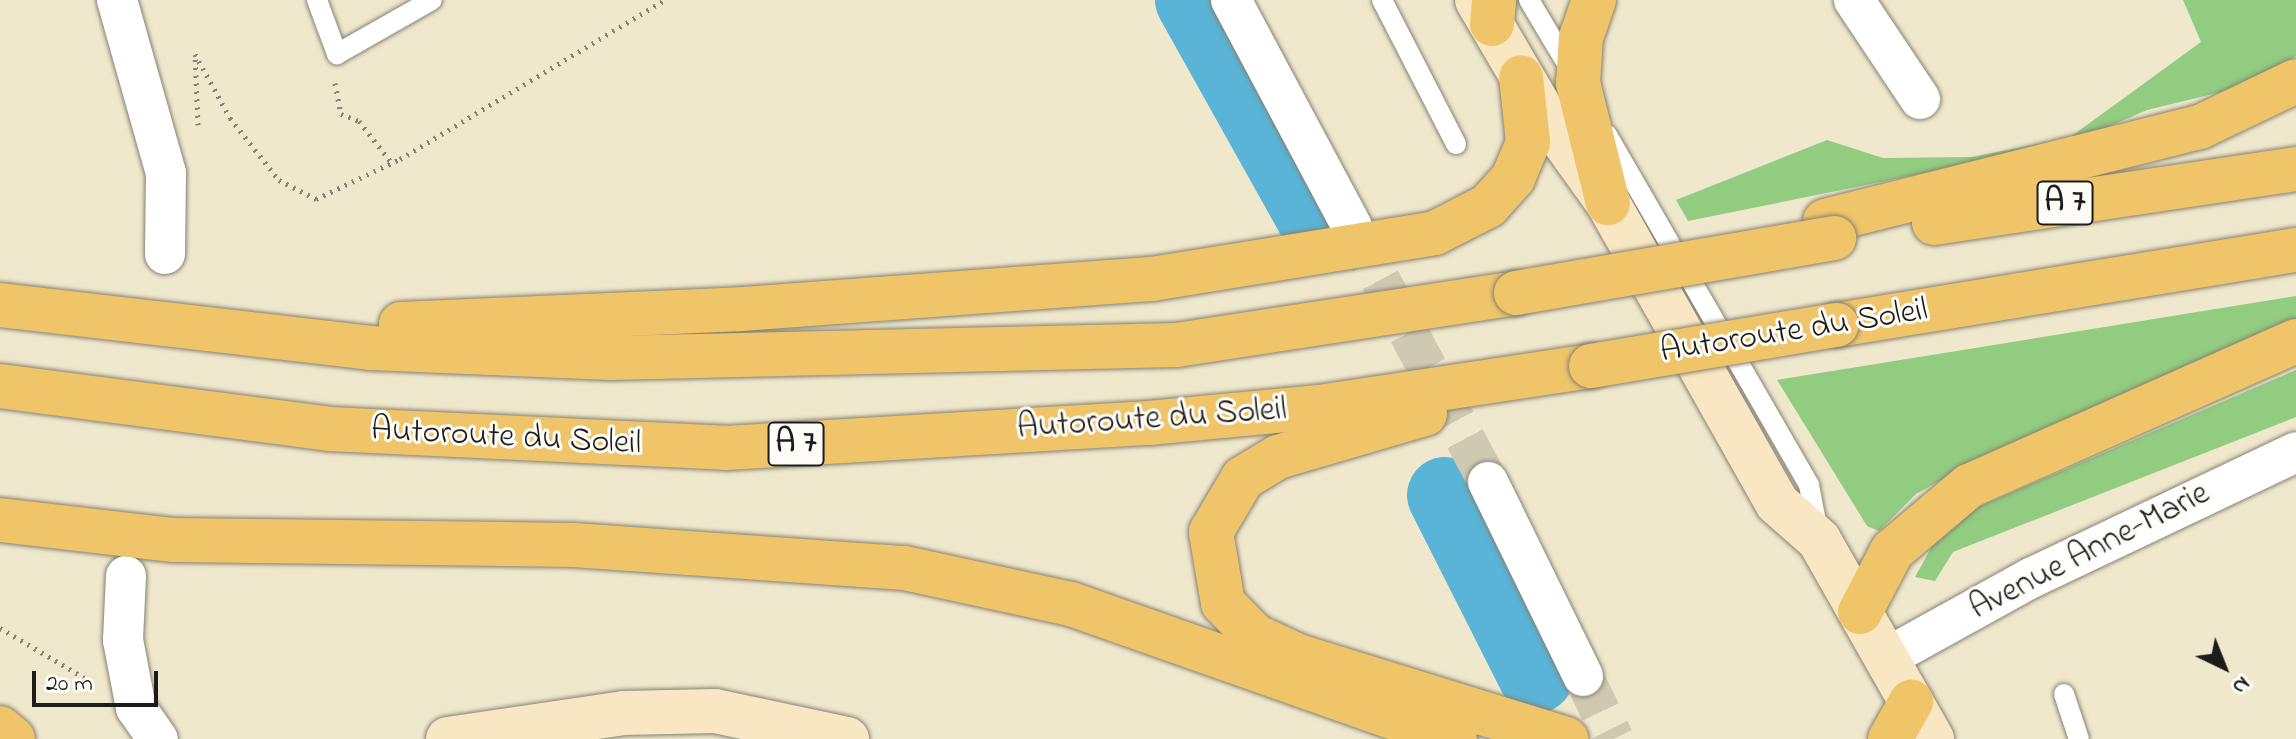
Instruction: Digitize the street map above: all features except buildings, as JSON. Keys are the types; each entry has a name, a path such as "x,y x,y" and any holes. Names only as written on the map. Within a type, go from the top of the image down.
{"highway":[{"path":"1594,0 1581,37 1578,83 1608,203"},
{"path":"212,332 742,309 1152,279 1435,233 1488,206 1513,178 1528,142 1521,77"},
{"path":"1830,230 2200,127 2296,81"},
{"name":"A 7","path":"0,305 212,332 371,348 594,358 861,356 1177,345 1516,293 1830,230 2296,169"},
{"name":"Autoroute du Soleil","path":"0,386 329,429 726,448 1164,422 1591,366 2296,250"},
{"path":"1860,612 1892,551 1969,486 2296,341"},
{"path":"1566,739 1318,664 1255,636 1223,603 1211,532 1243,478 1278,457 1591,366"},
{"path":"0,520 174,540 574,545 904,568 1071,604 1455,739"},
{"path":"1890,739 1911,702"},
{"path":"0,728 13,739"}],"main road":[{"path":"1488,8 1521,77 1608,203 1777,503 1819,540 1932,739"},
{"path":"469,738 624,713 715,711 847,739"}],"street":[{"path":"117,0 166,173 165,254"},
{"path":"1231,0 1352,227"},
{"path":"1854,0 1920,99"},
{"name":"Avenue Anne-Marie","path":"1886,658 2031,578 2296,452"},
{"path":"1488,482 1583,676"},
{"path":"126,576 123,640 147,723"}],"lane":[{"path":"317,0 337,54 432,0"},
{"path":"1382,0 1456,144"},
{"path":"1529,0 1809,485 1819,540"},
{"path":"2064,694 2079,739"}],"path":[{"path":"166,173 192,158 199,144 195,54 230,118 279,180 316,199 391,162 665,0"},
{"path":"337,54 341,114 359,121 391,162"},
{"path":"0,628 147,723"}],"green space":[{"path":"2183,0 2296,0 2296,56 2246,86 2147,110 2069,144 1688,221 1676,200 1827,140 1883,158 1972,157 2069,138 2201,42"},
{"path":"2296,296 2296,329 1989,453 1916,494 1879,531 1867,526 1777,380"},
{"path":"2296,370 2296,417 1953,552 1935,581 1915,577 1940,532 1978,507"}],"waterway":[{"path":"1193,0 1323,233"},
{"path":"1445,495 1536,675"}],"tunnel":[{"path":"1352,227 1488,482"},
{"path":"1583,676 1614,739"}]}
